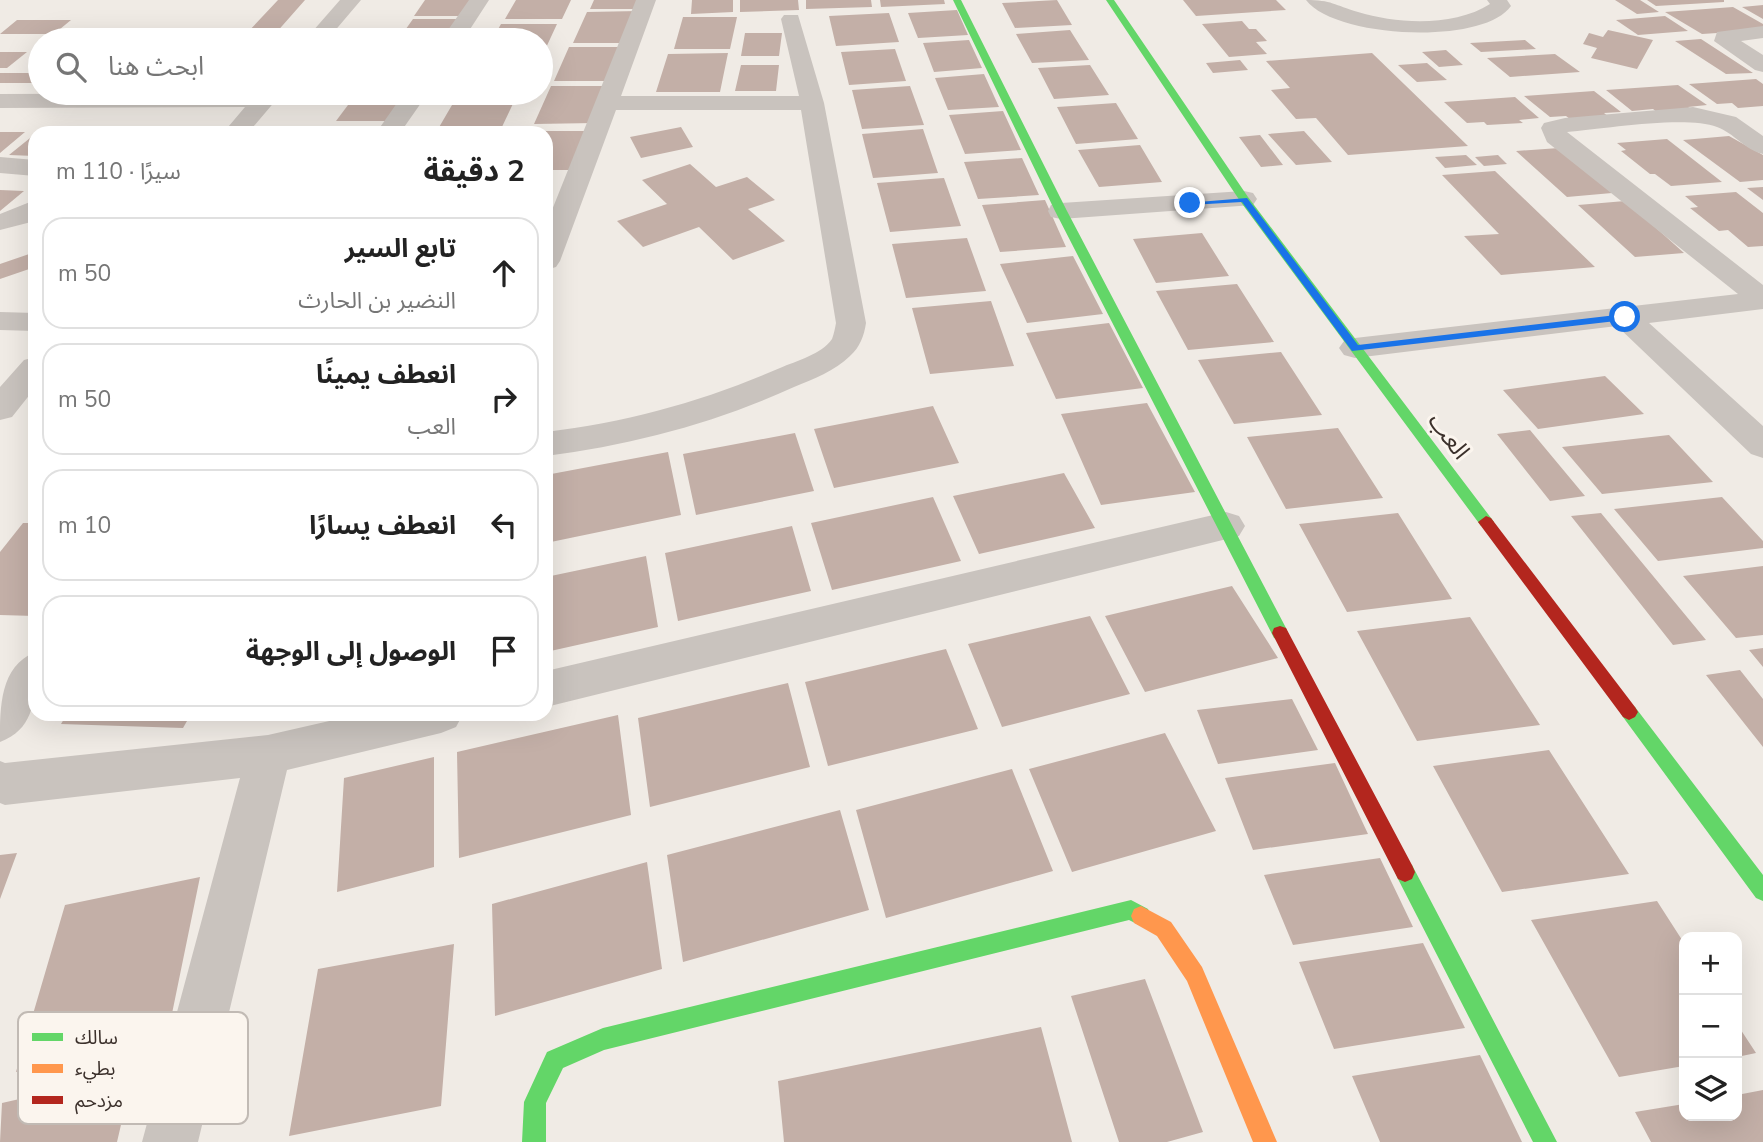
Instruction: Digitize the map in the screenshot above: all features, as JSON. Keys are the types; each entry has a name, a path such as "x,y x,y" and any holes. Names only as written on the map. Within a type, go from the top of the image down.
{"street":[{"path":"326,28 351,0"},
{"path":"460,28 479,0"},
{"path":"553,225 558,199 606,103 646,0"},
{"path":"957,0 1061,211 1545,1142"},
{"name":"العب","path":"1110,0 1244,199 1763,891"},
{"path":"1315,0 1326,9 1349,19 1401,26 1469,21 1492,15 1501,6 1497,0"},
{"path":"553,442 600,438 656,426 748,396 823,361 847,342 851,323 812,103 792,19"},
{"path":"1763,32 1734,34 1725,37 1725,41 1763,65"},
{"path":"0,101 28,101"},
{"path":"606,103 812,103"},
{"path":"241,126 259,105"},
{"path":"393,126 408,105"},
{"path":"1763,147 1727,122 1693,114 1553,128 1556,137 1763,300"},
{"path":"0,165 28,167"},
{"path":"1061,211 1244,199"},
{"path":"0,222 28,213"},
{"path":"1355,348 1763,300"},
{"path":"1625,317 1763,446"},
{"path":"0,321 28,322"},
{"path":"0,409 28,376"},
{"path":"553,687 1226,526"},
{"path":"0,723 28,681"},
{"path":"0,782 5,784 268,755 364,724 387,721"},
{"path":"203,1012 268,755"},
{"path":"534,1142 535,1102 555,1060 603,1039 1131,910 1164,929 1195,974 1265,1142"},
{"path":"170,1142 175,1124"}],"building":[{"path":"278,0 305,0 280,28 252,28"},
{"path":"425,0 471,0 460,16 414,16"},
{"path":"516,0 571,0 562,19 505,19"},
{"path":"594,0 641,0 638,9 590,9"},
{"path":"692,0 733,0 733,12 691,14"},
{"path":"740,0 798,0 799,10 740,12"},
{"path":"806,0 871,0 872,7 806,9"},
{"path":"880,0 944,0 945,4 881,7"},
{"path":"1057,0 1072,25 1015,28 1002,3"},
{"path":"1183,0 1276,0 1286,10 1196,16"},
{"path":"1615,0 1640,0 1659,12 1637,14"},
{"path":"1647,0 1724,0 1724,2 1656,6"},
{"path":"1763,5 1763,19 1742,7"},
{"path":"1733,7 1763,24 1763,30 1702,34 1665,12"},
{"path":"957,10 968,35 918,38 908,13"},
{"path":"639,11 627,43 573,43 587,12"},
{"path":"889,13 899,42 836,46 829,16"},
{"path":"1665,16 1688,31 1638,35 1616,20"},
{"path":"683,17 737,17 730,49 674,49"},
{"path":"413,19 457,19 451,28 407,28"},
{"path":"17,20 71,20 61,28 28,28 28,34 0,34"},
{"path":"1242,21 1249,29 1256,29 1267,41 1256,42 1267,54 1229,57 1202,24"},
{"path":"501,24 557,24 553,33 553,28 499,28"},
{"path":"1070,30 1089,60 1032,63 1016,34"},
{"path":"1608,30 1653,40 1637,69 1591,58 1597,48 1583,44 1589,33 1603,37"},
{"path":"745,33 782,33 779,56 741,56"},
{"path":"1701,39 1753,73 1726,74 1675,41"},
{"path":"969,40 982,68 934,72 923,43"},
{"path":"1525,40 1536,49 1481,52 1470,43"},
{"path":"569,47 626,47 614,81 554,81"},
{"path":"895,49 906,81 849,85 841,52"},
{"path":"1446,50 1463,65 1439,67 1422,52"},
{"path":"0,52 27,52 7,68 0,68"},
{"path":"728,53 720,92 656,92 668,54"},
{"path":"1372,53 1468,146 1348,155 1316,118 1296,119 1271,90 1290,88 1266,61"},
{"path":"1555,54 1580,72 1510,77 1487,58"},
{"path":"1240,60 1248,70 1213,73 1206,63"},
{"path":"1427,63 1447,80 1417,82 1398,65"},
{"path":"741,65 779,65 776,91 735,91"},
{"path":"1090,65 1109,95 1054,99 1038,68"},
{"path":"0,73 28,73 28,83 0,83"},
{"path":"984,74 999,107 948,110 935,78"},
{"path":"1756,79 1763,84 1763,106 1738,108 1732,103 1717,104 1689,84"},
{"path":"1678,85 1707,105 1688,107 1694,110 1658,113 1653,109 1632,111 1606,90"},
{"path":"553,86 609,86 595,123 534,124 542,105 553,105"},
{"path":"910,86 924,125 862,129 852,90"},
{"path":"1594,91 1621,112 1604,113 1609,117 1550,117 1524,96"},
{"path":"1515,97 1539,118 1519,120 1523,123 1467,123 1444,102"},
{"path":"1116,103 1138,139 1076,144 1057,107"},
{"path":"348,105 398,105 388,121 336,121"},
{"path":"452,105 512,105 502,126 440,126"},
{"path":"1003,111 1021,150 965,154 949,115"},
{"path":"681,127 693,147 641,158 630,137"},
{"path":"923,129 938,173 873,178 862,134"},
{"path":"553,131 589,131 574,170 553,170"},
{"path":"1304,131 1332,162 1296,165 1268,134"},
{"path":"0,132 25,132 0,153"},
{"path":"1260,135 1283,165 1261,167 1239,137"},
{"path":"1729,136 1763,155 1763,180 1740,182 1683,140"},
{"path":"1667,139 1722,182 1671,186 1655,174 1650,174 1621,151 1626,150 1617,143"},
{"path":"28,140 28,156 9,155"},
{"path":"1140,145 1162,182 1099,187 1078,150"},
{"path":"1559,148 1612,193 1567,197 1516,151"},
{"path":"1466,155 1477,165 1445,168 1435,157"},
{"path":"1498,155 1507,164 1484,166 1475,157"},
{"path":"1022,158 1039,195 978,199 964,162"},
{"path":"690,164 716,187 747,177 775,200 748,209 785,241 733,260 699,227 643,247 617,221 667,204 642,180"},
{"path":"1495,171 1595,267 1501,275 1464,236 1499,234 1442,175"},
{"path":"944,178 961,226 890,232 877,183"},
{"path":"1763,187 1763,200 1747,188"},
{"path":"0,190 24,191 0,211"},
{"path":"1736,192 1763,213 1763,246 1748,247 1728,230 1719,231 1690,208 1698,207 1685,196"},
{"path":"1045,200 1066,247 1000,252 982,205"},
{"path":"1625,201 1684,253 1635,257 1578,205"},
{"path":"1202,233 1229,276 1156,283 1133,239"},
{"path":"967,238 986,291 906,298 892,244"},
{"path":"28,254 28,269 0,279 0,264"},
{"path":"1073,256 1103,314 1027,323 1000,264"},
{"path":"1237,284 1274,342 1188,350 1156,291"},
{"path":"991,301 1014,366 930,374 912,308"},
{"path":"1109,323 1143,388 1056,399 1026,333"},
{"path":"1281,352 1322,415 1234,424 1198,360"},
{"path":"1605,376 1644,414 1538,429 1503,390"},
{"path":"1147,403 1195,492 1101,505 1061,414"},
{"path":"933,406 959,463 834,488 814,429"},
{"path":"1338,428 1383,498 1286,509 1247,437"},
{"path":"1530,430 1585,496 1550,501 1497,434"},
{"path":"795,433 814,491 696,515 683,454"},
{"path":"1669,435 1713,482 1602,494 1562,447"},
{"path":"668,452 681,515 553,542 553,474"},
{"path":"1064,473 1095,528 979,554 953,496"},
{"path":"933,497 961,561 832,590 811,523"},
{"path":"1722,497 1763,541 1763,548 1658,561 1614,509"},
{"path":"1398,513 1452,599 1347,612 1299,524"},
{"path":"1601,513 1706,640 1673,645 1571,516"},
{"path":"23,523 28,523 28,616 0,615 0,552"},
{"path":"792,526 811,591 678,621 665,553"},
{"path":"646,556 658,627 553,650 553,576"},
{"path":"1763,566 1763,635 1736,638 1683,576"},
{"path":"1232,586 1278,658 1145,692 1105,616"},
{"path":"1090,616 1130,694 1002,727 968,644"},
{"path":"1470,617 1540,725 1417,741 1357,631"},
{"path":"1763,648 1763,667 1749,650"},
{"path":"946,649 978,729 828,766 805,682"},
{"path":"1740,670 1763,699 1763,747 1706,675"},
{"path":"788,683 810,767 650,807 638,718"},
{"path":"1292,699 1318,750 1218,764 1197,710"},
{"path":"618,715 631,815 459,858 457,752"},
{"path":"63,721 187,721 183,728 61,724"},
{"path":"1165,733 1216,831 1072,872 1029,769"},
{"path":"1549,750 1629,874 1502,892 1433,766"},
{"path":"434,757 434,867 337,892 344,778"},
{"path":"1335,763 1368,834 1253,850 1225,778"},
{"path":"1012,769 1053,871 886,918 856,810"},
{"path":"840,810 869,910 683,962 667,855"},
{"path":"17,853 0,899 0,855"},
{"path":"1380,858 1413,927 1293,945 1264,875"},
{"path":"647,862 662,969 495,1016 492,904"},
{"path":"200,877 172,1012 34,1012 65,905"},
{"path":"1657,901 1679,935 1679,1067 1619,1077 1531,920"},
{"path":"1423,943 1465,1028 1334,1049 1299,962"},
{"path":"454,944 441,1106 289,1136 318,969"},
{"path":"1145,979 1203,1132 1167,1142 1119,1142 1071,996"},
{"path":"1041,1027 1072,1142 784,1142 778,1081"},
{"path":"1742,1032 1756,1053 1742,1056"},
{"path":"1480,1055 1522,1142 1380,1142 1352,1076"},
{"path":"1763,1090 1763,1142 1651,1142 1635,1112 1679,1105 1679,1121 1742,1121 1742,1094"},
{"path":"18,1099 18,1124 121,1124 117,1142 0,1142 2,1103"}],"traffic: fast":[{"path":"957,0 1061,211 1280,633"},
{"path":"1110,0 1244,199 1486,522"},
{"path":"1629,712 1763,891"},
{"path":"1405,872 1545,1142"},
{"path":"534,1142 535,1102 555,1060 603,1039 1131,910 1141,916"}],"traffic: slow":[{"path":"1141,916 1164,929 1195,974 1265,1142"}],"traffic: jam":[{"path":"1486,522 1629,712"},
{"path":"1280,633 1405,872"}],"route":[{"path":"1190,203 1244,199 1355,348 1625,317"}]}
